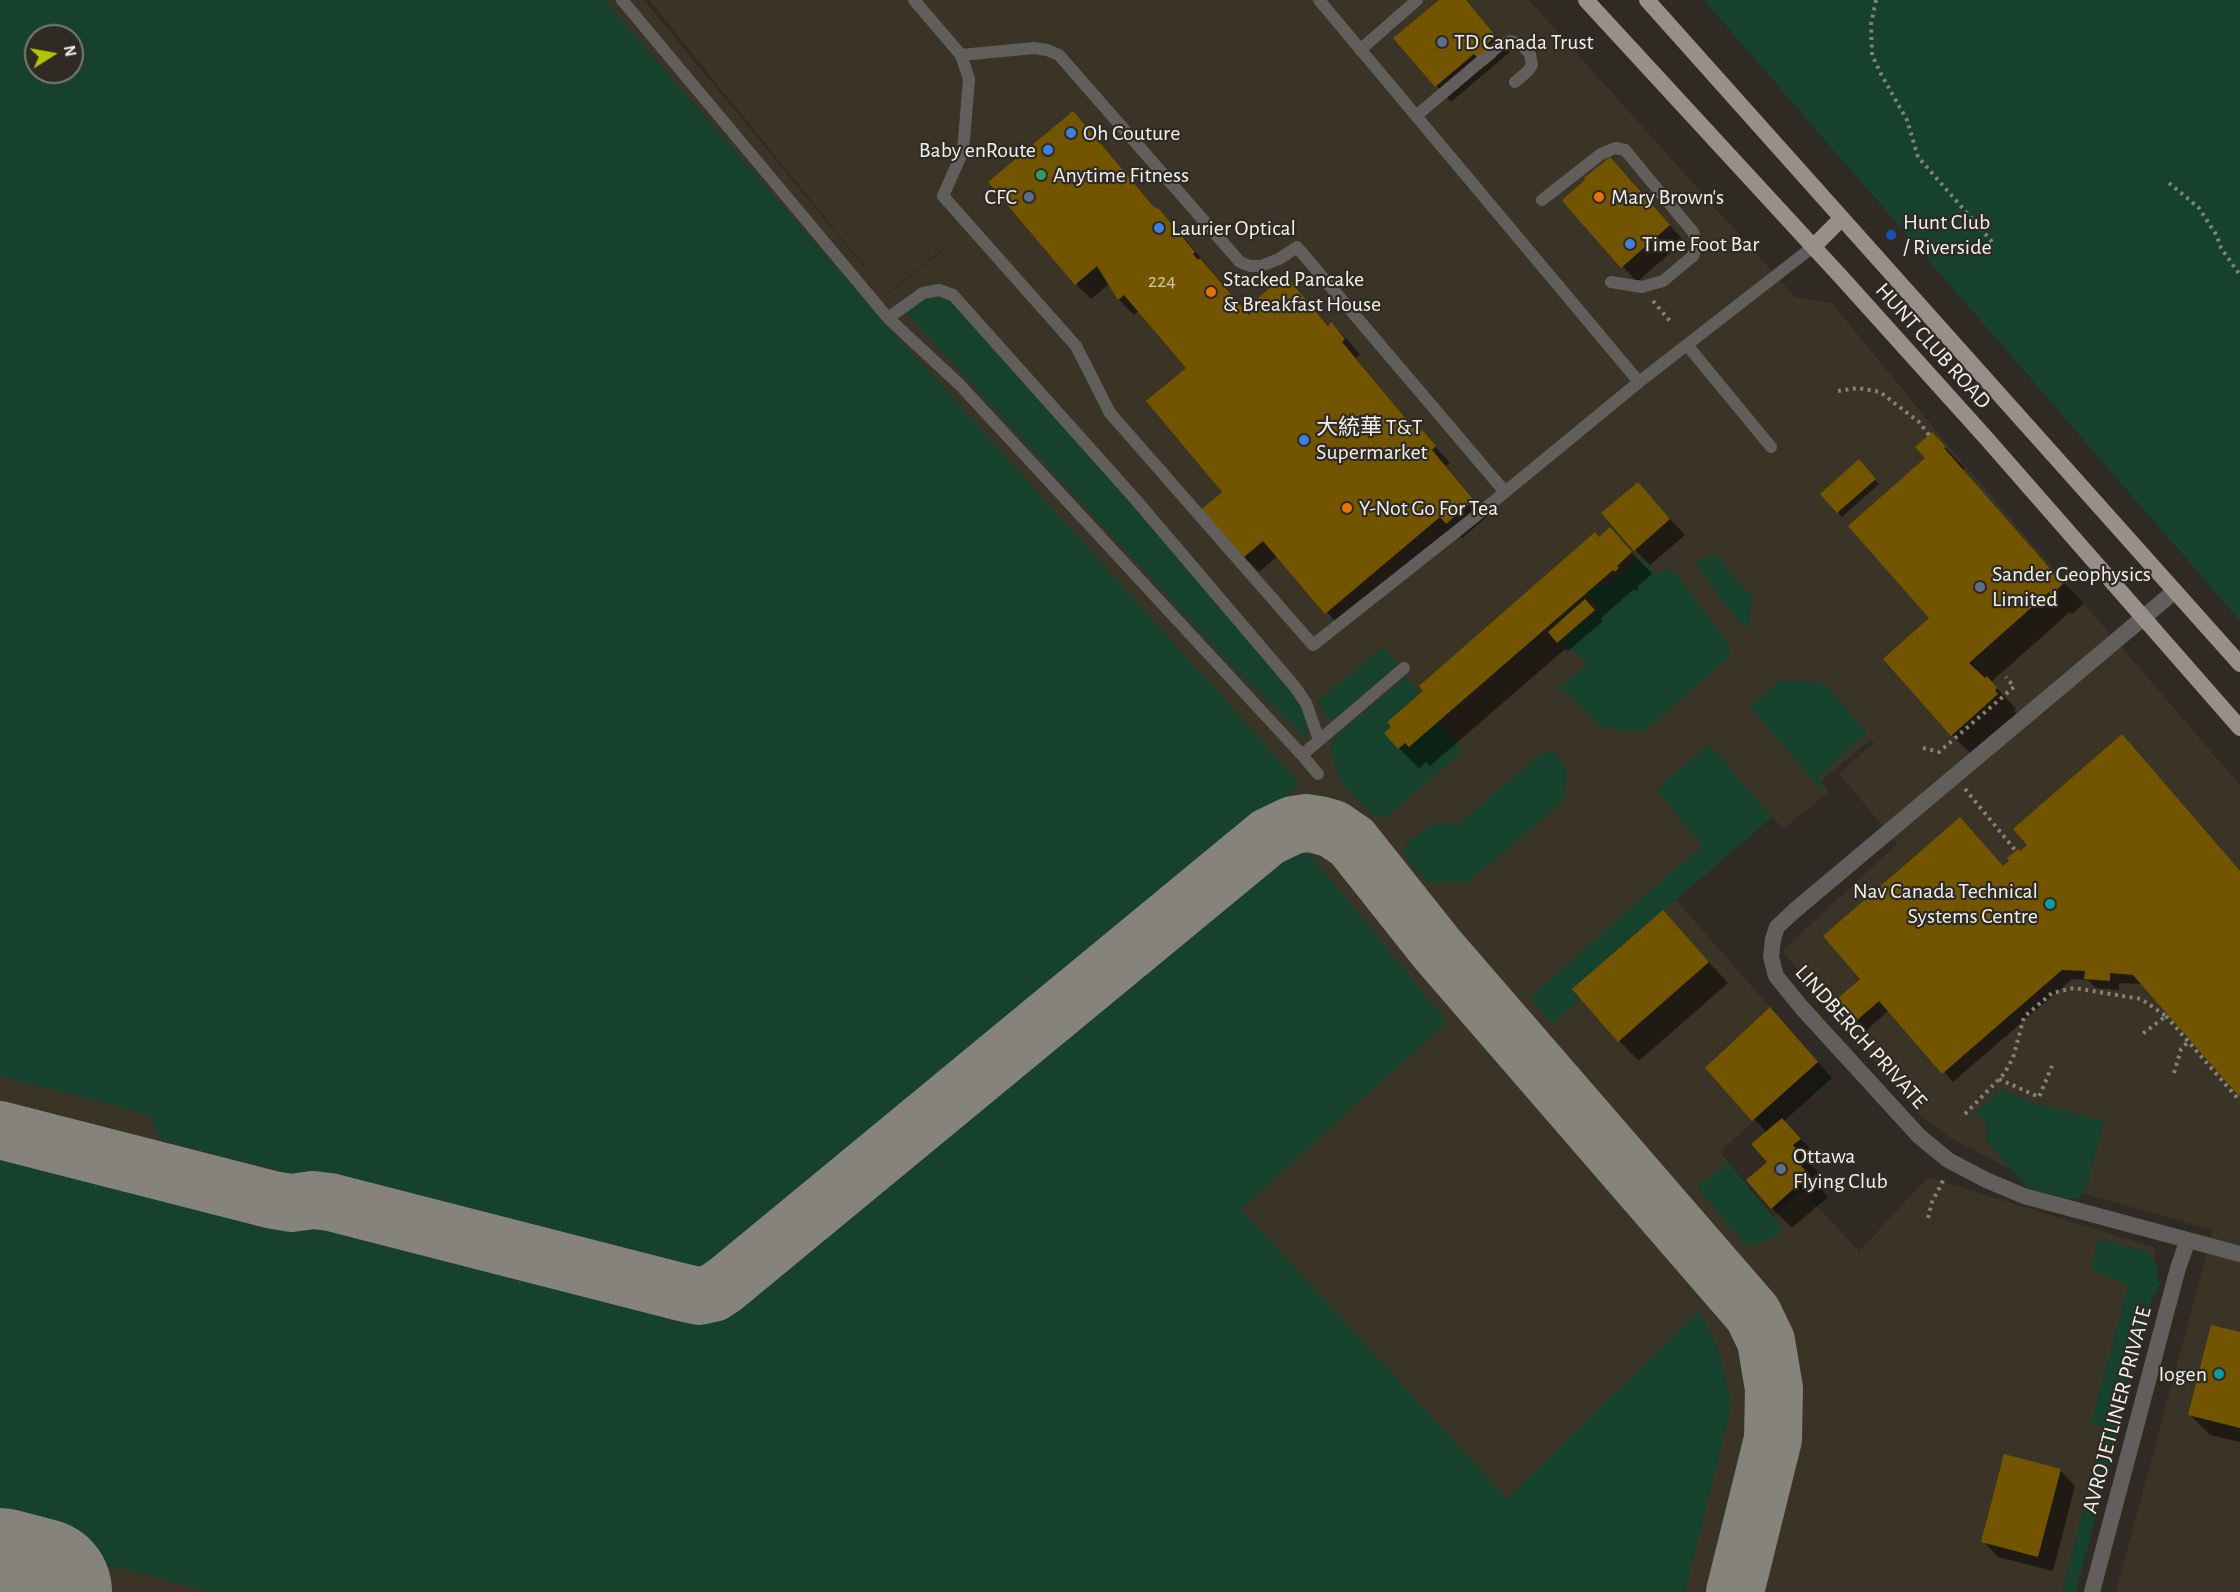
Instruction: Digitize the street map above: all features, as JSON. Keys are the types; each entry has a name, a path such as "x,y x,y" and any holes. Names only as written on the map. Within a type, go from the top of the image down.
{"main road":[{"name":"HUNT CLUB ROAD","path":"1586,0 1814,246 1987,439 2240,728"},
{"name":"HUNT CLUB ROAD","path":"1647,0 2240,664"},
{"path":"1814,246 1841,219"}],"street":[{"name":"LINDBERGH PRIVATE","path":"2175,591 1794,911 1777,927 1771,957 1776,976 1802,1008 1919,1136 1948,1160 1986,1180 2025,1196 2240,1254"},
{"name":"AVRO JETLINER PRIVATE","path":"2092,1592 2178,1268 2188,1240"}],"lane":[{"path":"622,0 888,318 960,385 1318,774"},
{"path":"914,0 961,55 969,79 963,151 943,196 1076,346 1110,413 1313,645 1506,492 1639,382 1814,246"},
{"path":"1319,0 1639,382"},
{"path":"1360,50 1417,0"},
{"path":"1416,116 1500,45 1510,41 1521,44 1530,54 1532,65 1515,82"},
{"path":"961,55 1034,48 1059,55 1240,262 1250,266 1261,266 1279,259 1298,247 1506,492"},
{"path":"1542,200 1601,154 1615,148 1625,150 1693,232 1697,245 1693,256 1663,280 1642,287 1611,282"},
{"path":"888,318 923,292 939,290 953,295 1136,500 1295,687 1306,703 1319,740"},
{"path":"1687,345 1772,447"},
{"path":"1302,755 1404,668"}],"path":[{"path":"1876,0 1870,24 1872,55 1907,120 1918,158 1994,244"},
{"path":"2169,183 2199,208 2217,236 2221,248 2240,275"},
{"path":"1642,287 1670,321"},
{"path":"1838,392 1858,388 1880,393 1919,422 1929,435"},
{"path":"1923,748 1939,752 2014,687 2006,677"},
{"path":"1954,777 2016,850"},
{"path":"1965,1114 2004,1074 2013,1058 2024,1017 2052,993 2074,988 2135,997 2166,1016 2240,1101"},
{"path":"2141,1035 2166,1016"},
{"path":"2174,1073 2181,1049 2188,1042"},
{"path":"1999,1079 2039,1097 2052,1066"},
{"path":"1928,1218 1932,1202 1945,1177"}],"shaded area":[{"path":"0,0 644,0 887,295 942,251 887,294 649,0 1529,0 1795,297 1832,303 1961,461 2240,785 2240,1592 2116,1592 2213,1230 2028,1178 1952,1139 1918,1113 1782,951 1897,844 1839,773 1874,743 1871,739 1821,781 1829,791 1784,829 1772,817 1676,900 1818,1062 1720,1152 1773,1218 1802,1190 1859,1251 1928,1177 2156,1248 2069,1592 0,1592"}],"green space":[{"path":"0,0 604,0 885,323 1301,784 732,1260 709,1270 687,1275 159,1140 150,1115 0,1076"},
{"path":"1704,0 2240,0 2240,621"},
{"path":"934,298 955,302 1268,660 1289,687 1304,712 1309,742 1234,668 906,313 923,300"},
{"path":"1715,554 1753,598 1748,628 1739,622 1694,562"},
{"path":"1641,558 1657,575 1667,569 1674,571 1727,641 1731,655 1644,731 1624,731 1602,727 1567,693 1556,689 1588,665 1562,641 1599,608 1587,594 1600,582 1605,587"},
{"path":"1383,647 1398,665 1332,720 1317,702"},
{"path":"1406,677 1420,693 1387,722 1391,727 1385,733 1405,743 1438,721 1463,751 1386,817 1374,817 1344,785 1337,774 1331,744 1335,737"},
{"path":"1780,681 1824,683 1867,733 1818,777 1826,787 1823,791 1750,707"},
{"path":"1709,744 1772,817 1572,989 1580,999 1552,1024 1531,999 1532,995 1702,846 1656,789"},
{"path":"1554,751 1564,765 1567,777 1563,802 1467,883 1427,882 1403,853 1409,841 1432,825 1444,823 1457,826 1540,754"},
{"path":"1276,853 1310,854 1447,1022 1241,1209 1507,1499 1699,1311 1718,1348 1732,1403 1685,1592 211,1592 0,1537 0,1147 308,1226 318,1218 711,1318"},
{"path":"2003,1089 2037,1104 2104,1121 2087,1186 2081,1196 2075,1199 2065,1198 2028,1188 1986,1141 1987,1124 1975,1112"},
{"path":"1728,1162 1783,1230 1771,1238 1749,1245 1743,1242 1697,1188"},
{"path":"2105,1240 2145,1251 2158,1267 2157,1281 2161,1283 2152,1300 2076,1592 2062,1592 2104,1428 2091,1424 2128,1286 2091,1269 2098,1241"}],"building":[{"name":"TD Canada Trust","path":"1439,0 1466,0 1496,36 1486,45 1496,57 1485,66 1474,54 1435,87 1393,38"},
{"name":"大統華 T&T Supermarket","path":"1073,111 1154,207 1159,209 1195,252 1193,254 1198,260 1200,258 1249,315 1261,305 1257,299 1285,275 1328,326 1331,322 1345,339 1342,342 1418,433 1422,430 1436,446 1432,450 1474,500 1446,524 1440,517 1325,614 1263,541 1243,558 1202,509 1222,492 1146,401 1186,368 1124,295 1118,300 1097,266 1075,285 988,182"},
{"path":"1610,157 1670,225 1621,268 1563,202 1563,199 1585,180 1584,178"},
{"name":"Sander Geophysics Limited","path":"1932,432 2055,574 2057,572 2065,582 2051,595 2049,592 1969,663 1985,678 1987,676 1997,688 1995,690 1998,694 1951,736 1883,659 1929,618 1848,526 1925,458 1915,447"},
{"path":"1859,459 1876,479 1837,513 1820,494"},
{"path":"1638,482 1670,519 1634,551 1601,513"},
{"path":"1610,527 1632,552 1617,566 1619,568 1614,572 1613,570 1409,747 1405,743 1398,749 1384,733 1391,727 1387,722 1423,691 1419,686 1595,532 1599,537"},
{"path":"1585,599 1595,610 1557,643 1548,632"},
{"name":"Nav Canada Technical Systems Centre","path":"2122,734 2240,871 2240,1097 2133,975 2110,973 2110,981 2084,979 2085,971 2062,970 1942,1074 1879,1001 1855,1022 1836,1000 1860,979 1823,936 1960,817 2003,866 2009,861 2007,858 2027,845 2013,829"},
{"path":"1663,910 1709,962 1618,1042 1572,989"},
{"path":"1770,1007 1818,1062 1752,1121 1705,1068"},
{"name":"Ottawa Flying Club","path":"1782,1118 1801,1139 1793,1145 1798,1151 1793,1156 1809,1175 1771,1209 1746,1180 1767,1162 1751,1144"},
{"name":"Iogen","path":"2211,1325 2240,1332 2240,1428 2188,1415"},
{"path":"2004,1454 2061,1469 2038,1557 1981,1542"}],"taxiway":[{"path":"0,1130 273,1200 291,1203 313,1200 330,1202 681,1292 699,1296 713,1293 1268,837 1293,825 1307,823 1319,825 1333,829 1352,842 1437,949 1753,1314 1766,1341 1774,1389 1773,1439 1735,1592"},
{"path":"0,1575 66,1592"}],"runway":[{"path":"0,1582 38,1592"}],"place":[{"name":"TD Canada Trust","path":"1442,42"},
{"name":"Oh Couture","path":"1071,133"},
{"name":"Baby enRoute","path":"1048,150"},
{"name":"Anytime Fitness","path":"1041,175"},
{"name":"CFC","path":"1029,197"},
{"name":"Mary Brown's","path":"1599,197"},
{"name":"Laurier Optical","path":"1159,228"},
{"name":"Hunt Club / Riverside","path":"1891,235"},
{"name":"Time Foot Bar","path":"1630,244"},
{"name":"Stacked Pancake & Breakfast House","path":"1211,292"},
{"name":"大統華 T&T Supermarket","path":"1304,440"},
{"name":"Y-Not Go For Tea","path":"1347,508"},
{"name":"Sander Geophysics Limited","path":"1980,587"},
{"name":"Nav Canada Technical Systems Centre","path":"2050,904"},
{"name":"Ottawa Flying Club","path":"1781,1169"},
{"name":"Iogen","path":"2219,1374"}]}
